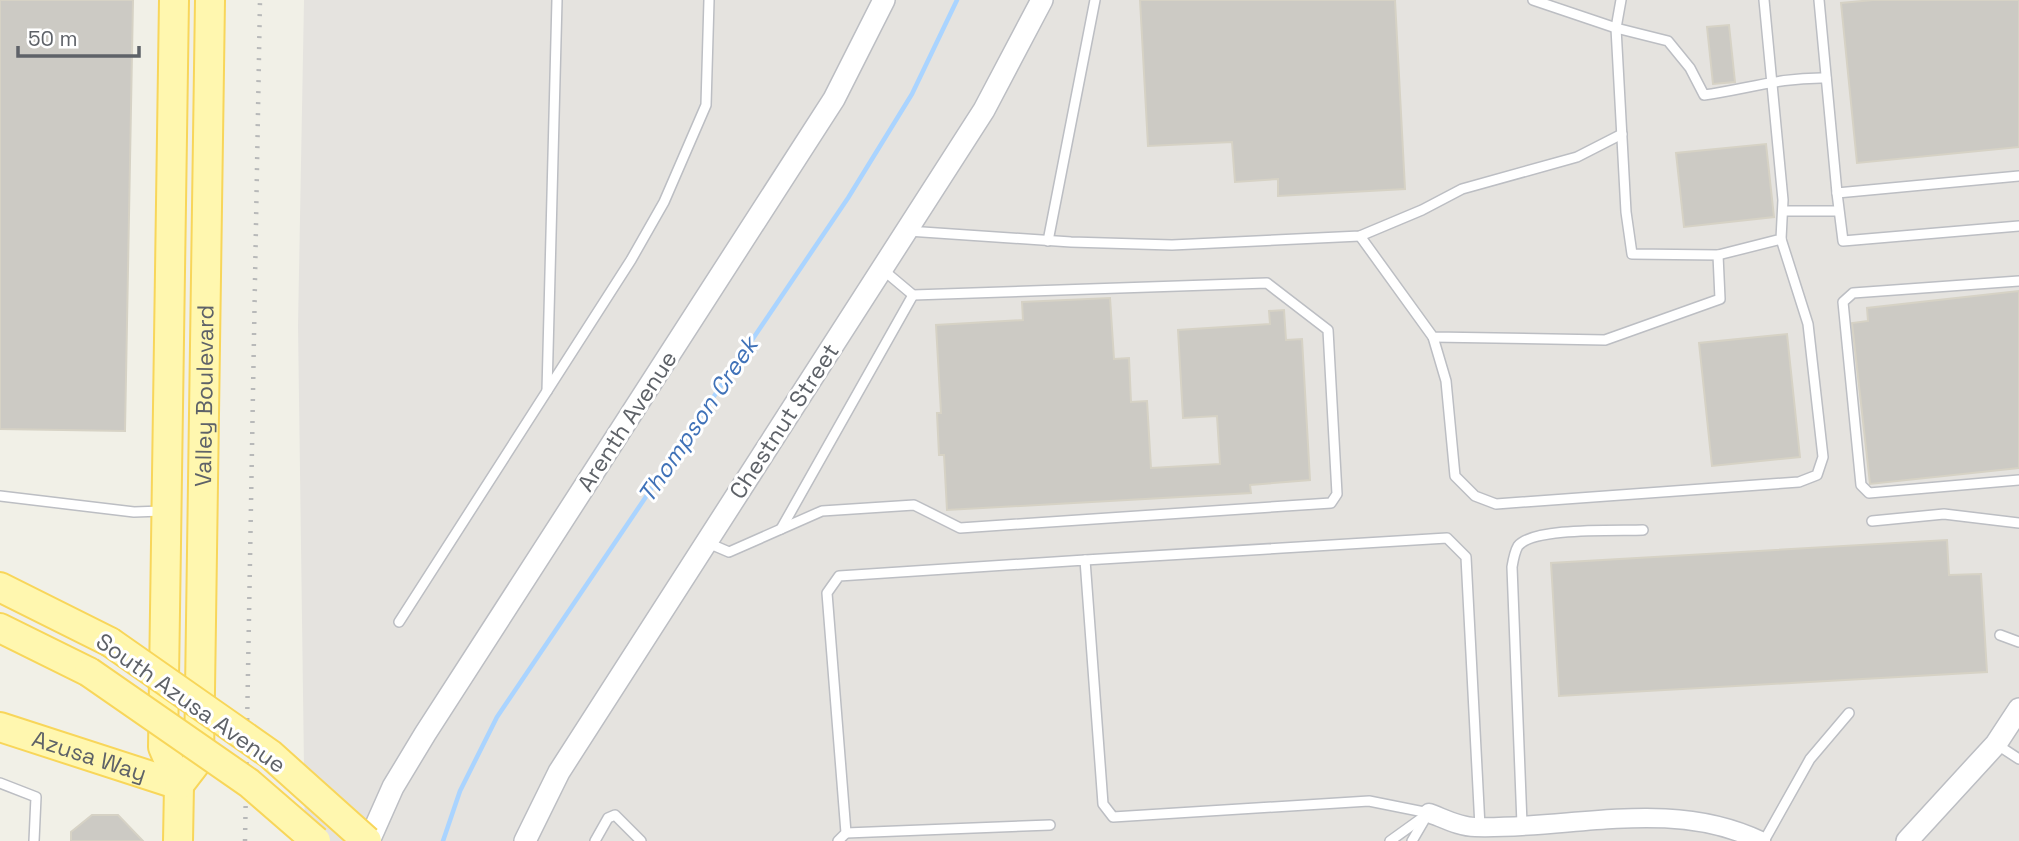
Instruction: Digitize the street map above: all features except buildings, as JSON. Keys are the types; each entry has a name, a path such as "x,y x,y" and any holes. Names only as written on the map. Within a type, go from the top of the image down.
{"main road":[{"name":"Valley Boulevard","path":"174,0 163,747 179,785 178,841"},
{"name":"Valley Boulevard","path":"179,785 199,758 210,0"},
{"path":"167,510 203,511"},
{"name":"South Azusa Avenue","path":"0,587 110,642 270,754 368,841"},
{"name":"South Azusa Avenue","path":"0,628 89,672 248,783 316,841"},
{"name":"Azusa Way","path":"0,727 179,785"}],"street":[{"name":"Arenth Avenue","path":"368,841 393,787 425,734 834,100 884,0"},
{"name":"Chestnut Street","path":"525,841 559,772 984,110 1042,0"},
{"path":"1907,841 1996,744 2019,709"},
{"path":"1429,813 1470,831 1522,824 1649,816 1737,829 1762,841"}],"lane":[{"path":"547,392 557,0"},
{"path":"399,622 631,260 664,202 706,105 709,0"},
{"path":"1048,241 1095,0"},
{"path":"1533,0 1616,28 1668,41 1690,68 1704,95 1734,91 1770,80 1826,78"},
{"path":"1620,0 1616,28 1626,212 1632,254 1718,255 1781,239"},
{"path":"1360,236 1433,337 1446,381 1455,476 1475,496 1496,504 1799,482 1817,475 1823,457 1808,324 1781,239 1783,211 1764,0"},
{"path":"1819,0 1843,241 2019,226"},
{"path":"907,230 1048,241 1172,245 1360,236 1422,210 1462,188 1577,157 1622,134"},
{"path":"1837,193 2019,176"},
{"path":"1783,211 1838,211"},
{"path":"1433,337 1605,340 1720,299 1718,255"},
{"path":"706,542 729,551 822,511 914,505 960,528 1331,503 1337,494 1328,330 1266,283 913,295 881,269"},
{"path":"2019,281 1853,293 1843,302 1861,485 1869,493 2019,480"},
{"path":"781,529 913,295"},
{"path":"0,496 134,512 167,510"},
{"path":"1872,521 1944,514 2019,523"},
{"path":"1522,824 1511,567 1518,547 1531,536 1643,530"},
{"path":"846,833 827,593 839,576 1447,538 1466,557 1470,831"},
{"path":"1086,560 1102,804 1113,817 1369,801 1429,813"},
{"path":"2000,635 2019,642"},
{"path":"1762,841 1810,759 1849,713"},
{"path":"1996,744 2019,759"},
{"path":"0,783 36,797 34,841"},
{"path":"1390,841 1429,813"},
{"path":"1412,841 1429,813"},
{"path":"595,841 608,818 615,815 640,841"},
{"path":"838,841 846,833 1049,825"}],"shaded area":[{"path":"304,0 2019,0 2019,841 305,841 298,326"}],"waterway":[{"name":"Thompson Creek","path":"443,841 460,791 497,717 848,198 912,94 957,0"}],"railway":[{"path":"245,841 260,0"}]}
